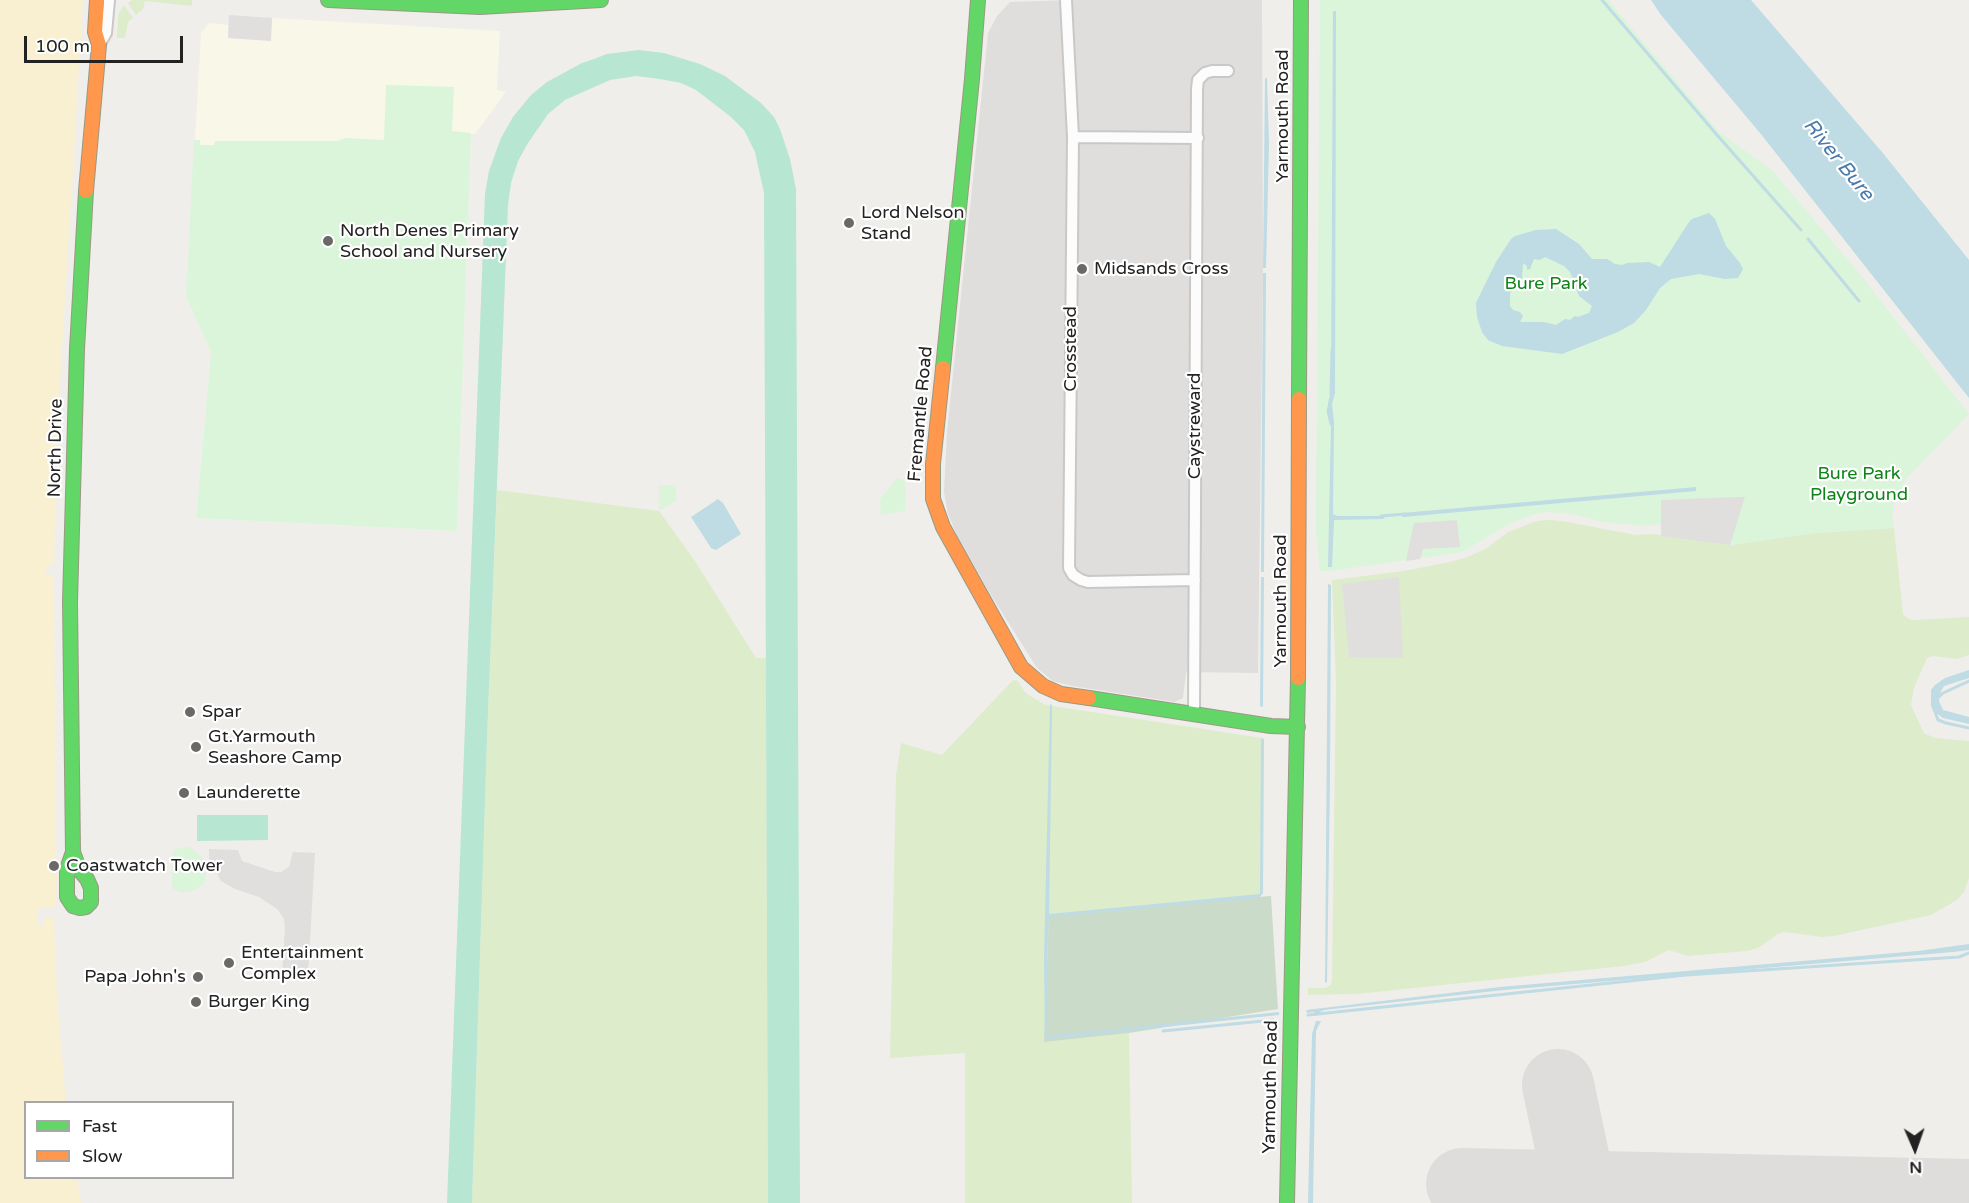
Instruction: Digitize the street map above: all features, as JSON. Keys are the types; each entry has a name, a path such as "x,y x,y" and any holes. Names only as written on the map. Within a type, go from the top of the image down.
{"street":[{"name":"North Drive","path":"73,852 67,869 67,897 69,903 80,908 86,907 91,902 91,888 80,871 73,852 70,602 74,410 89,147 99,45 95,32 97,0"},
{"name":"North Drive","path":"99,45 106,33 109,0"},
{"path":"328,0 480,7 601,0"},
{"name":"Fremantle Road","path":"978,0 933,464 932,489 943,527 1020,664 1030,677 1042,686 1061,694 1271,726 1298,727"},
{"name":"Crosstead","path":"1066,0 1073,138 1069,568 1073,575 1088,582 1195,580"},
{"name":"Yarmouth Road","path":"1287,1203 1298,727 1301,0"},
{"name":"Caystreward","path":"1194,715 1198,80 1212,70 1228,71"},
{"path":"1073,138 1198,138"}],"shaded area":[{"path":"1262,0 1263,267 1258,673 1186,672 1183,698 1175,702 1072,686 1053,681 1037,668 957,535 948,514 944,492 947,432 988,33 997,16 1010,2"},
{"path":"229,15 272,18 271,41 228,38"},
{"name":"North Denes Primary School and Nursery","path":"272,18 500,31 497,90 506,92 475,134 471,134 457,531 196,518 211,352 186,297 201,33 209,23 229,25 228,38 270,41"},
{"path":"1745,497 1730,545 1661,536 1661,500"},
{"path":"1457,520 1460,547 1423,549 1420,559 1406,561 1414,523"},
{"path":"1399,577 1403,658 1349,657 1342,584"},
{"path":"209,849 238,850 242,861 275,872 281,872 289,867 293,852 315,853 308,976 282,974 284,919 277,909 259,897 235,889 221,881 209,859"}],"green space":[{"path":"132,0 192,0 192,6 145,1 143,9 136,15 128,3"},
{"name":"Bure Park","path":"1320,0 1608,0 1720,133 1771,169 1859,273 1969,414 1906,479 1894,503 1892,513 1894,528 1815,533 1730,545 1661,536 1661,524 1646,526 1603,522 1572,514 1547,512 1511,523 1462,552 1320,571 1316,534 1316,503"},
{"path":"124,5 133,18 128,22 125,38 117,38 118,15"},
{"path":"639,50 664,53 700,64 725,76 761,103 774,117 780,129 790,159 796,189 800,1203 768,1203 764,193 755,152 744,130 731,117 696,90 681,83 636,76 610,80 565,100 548,114 518,161 511,183 508,205 487,738 472,1203 447,1203 485,194 489,171 501,138 513,117 531,95 547,82 582,63 607,54"},
{"name":"North Denes Primary School and Nursery","path":"386,85 454,87 452,131 471,133 457,531 196,518 211,352 186,297 194,140 200,140 200,145 214,145 215,141 338,141 345,138 384,140"},
{"path":"897,478 904,480 905,511 881,515 880,499"},
{"path":"659,485 676,485 676,501 659,511"},
{"path":"497,490 659,511 695,561 756,658 766,658 768,1203 472,1203"},
{"path":"1549,520 1636,535 1654,534 1730,545 1815,533 1894,528 1903,614 1914,620 1969,617 1969,655 1957,659 1933,656 1927,658 1914,688 1911,705 1924,733 1935,738 1969,741 1969,878 1964,892 1957,900 1931,915 1834,936 1822,937 1784,932 1758,948 1747,951 1688,956 1669,950 1645,962 1624,966 1357,994 1308,995 1308,988 1325,988 1331,985 1332,979 1336,681 1332,580 1404,571 1450,562 1487,548 1508,532 1537,521"},
{"path":"1013,680 1018,681 1025,692 1046,705 1262,738 1260,897 1044,1042 1129,1033 1132,1203 965,1203 965,1053 890,1058 896,775 901,743 942,755"},
{"path":"197,815 268,815 268,840 197,841"},
{"path":"189,846 203,858 206,864 206,876 204,884 196,889 180,892 172,888 173,853 175,849"},
{"path":"1271,896 1278,1009 1129,1033 1044,1042 1049,916"}],"sand":[{"path":"0,0 83,0 57,433 54,563 45,568 45,572 54,577 56,861 51,862 51,869 57,869 56,907 38,908 38,925 44,925 44,918 54,917 57,997 66,1101 24,1101 24,1179 77,1179 81,1203 0,1203"}],"water":[{"name":"River Bure","path":"1651,0 1751,0 1882,152 1969,260 1969,398 1760,133"},
{"path":"1333,11 1336,11 1333,514 1337,516 1386,516 1383,519 1334,520 1332,567 1328,567 1331,425 1328,403 1331,392"},
{"path":"1265,78 1267,78 1269,144 1266,268 1263,268"},
{"path":"1709,213 1715,219 1726,246 1743,269 1738,278 1725,279 1699,274 1671,279 1660,288 1646,310 1634,323 1618,332 1562,354 1502,346 1488,340 1482,332 1477,317 1476,303 1496,262 1515,236 1536,230 1556,229 1579,244 1592,259 1607,259 1622,265 1649,262 1660,267 1692,219","holes":["1545,257 1564,266 1570,272 1579,296 1592,306 1589,313 1575,316 1570,320 1565,319 1556,325 1544,322 1520,322 1523,316 1510,306 1510,293 1513,291 1513,283 1522,279 1523,263 1527,266 1527,270 1530,269 1534,259 1540,260"]},
{"path":"1263,273 1266,273 1264,572 1261,572"},
{"path":"1696,487 1696,491 1403,517 1400,515 1402,513"},
{"path":"718,499 723,503 741,534 716,550 711,548 691,517"},
{"path":"1261,577 1264,577 1263,707 1260,706"},
{"path":"1328,584 1331,585 1330,779 1327,982 1325,983"},
{"path":"1969,670 1969,678 1944,686 1939,701 1943,710 1969,717 1969,724 1943,718 1935,712 1931,703 1931,690 1945,678"},
{"path":"1050,704 1052,712 1049,914 1260,894 1261,738 1264,739 1263,893 1259,898 1049,917 1047,1036 1279,1012 1279,1015 1049,1039 1045,1037 1044,959"},
{"path":"1969,944 1969,950 1953,952 1504,990 1324,1010 1315,1016 1314,1012 1307,1013 1306,1010 1500,987 1918,951"},
{"path":"1316,1021 1321,1021 1316,1031 1313,1203 1308,1203 1312,1034"}],"waterway":[{"path":"1602,0 1801,230"},
{"path":"1808,239 1859,301"},
{"path":"1331,395 1332,350"},
{"path":"1330,404 1328,411 1331,424"},
{"path":"1381,516 1405,514"},
{"path":"1936,699 1943,693 1969,681"},
{"path":"1932,704 1938,720 1969,728"},
{"path":"1308,1015 1686,975 1959,957 1969,953"},
{"path":"1163,1031 1273,1020"}],"taxiway":[{"path":"1694,1189 1701,1203"}],"runway":[{"path":"1558,1085 1583,1203"},
{"path":"1462,1184 1969,1195"}],"traffic: fast":[{"path":"328,0 480,7 601,0"},
{"path":"943,368 978,0"},
{"path":"1299,399 1301,0"},
{"path":"73,852 67,869 67,897 73,906 86,907 91,902 91,888 80,871 73,852 70,602 77,349 86,191"},
{"path":"1287,1203 1298,678"},
{"path":"1089,698 1271,726 1298,727"}],"traffic: slow":[{"path":"86,191 99,45 95,32 97,0"},
{"path":"943,368 933,464 933,499 943,527 1021,667 1043,686 1061,694 1089,698"},
{"path":"1298,678 1299,399"}],"place":[{"name":"Lord Nelson Stand","path":"849,223"},
{"name":"North Denes Primary School and Nursery","path":"328,241"},
{"name":"Midsands Cross","path":"1082,269"},
{"name":"Spar","path":"190,712"},
{"name":"Gt.Yarmouth Seashore Camp","path":"196,747"},
{"name":"Launderette","path":"184,793"},
{"name":"Coastwatch Tower","path":"54,866"},
{"name":"Entertainment Complex","path":"229,963"},
{"name":"Papa John's","path":"198,977"},
{"name":"Burger King","path":"196,1002"}],"park label":[{"name":"Bure Park Playground","path":"1859,484"}]}
